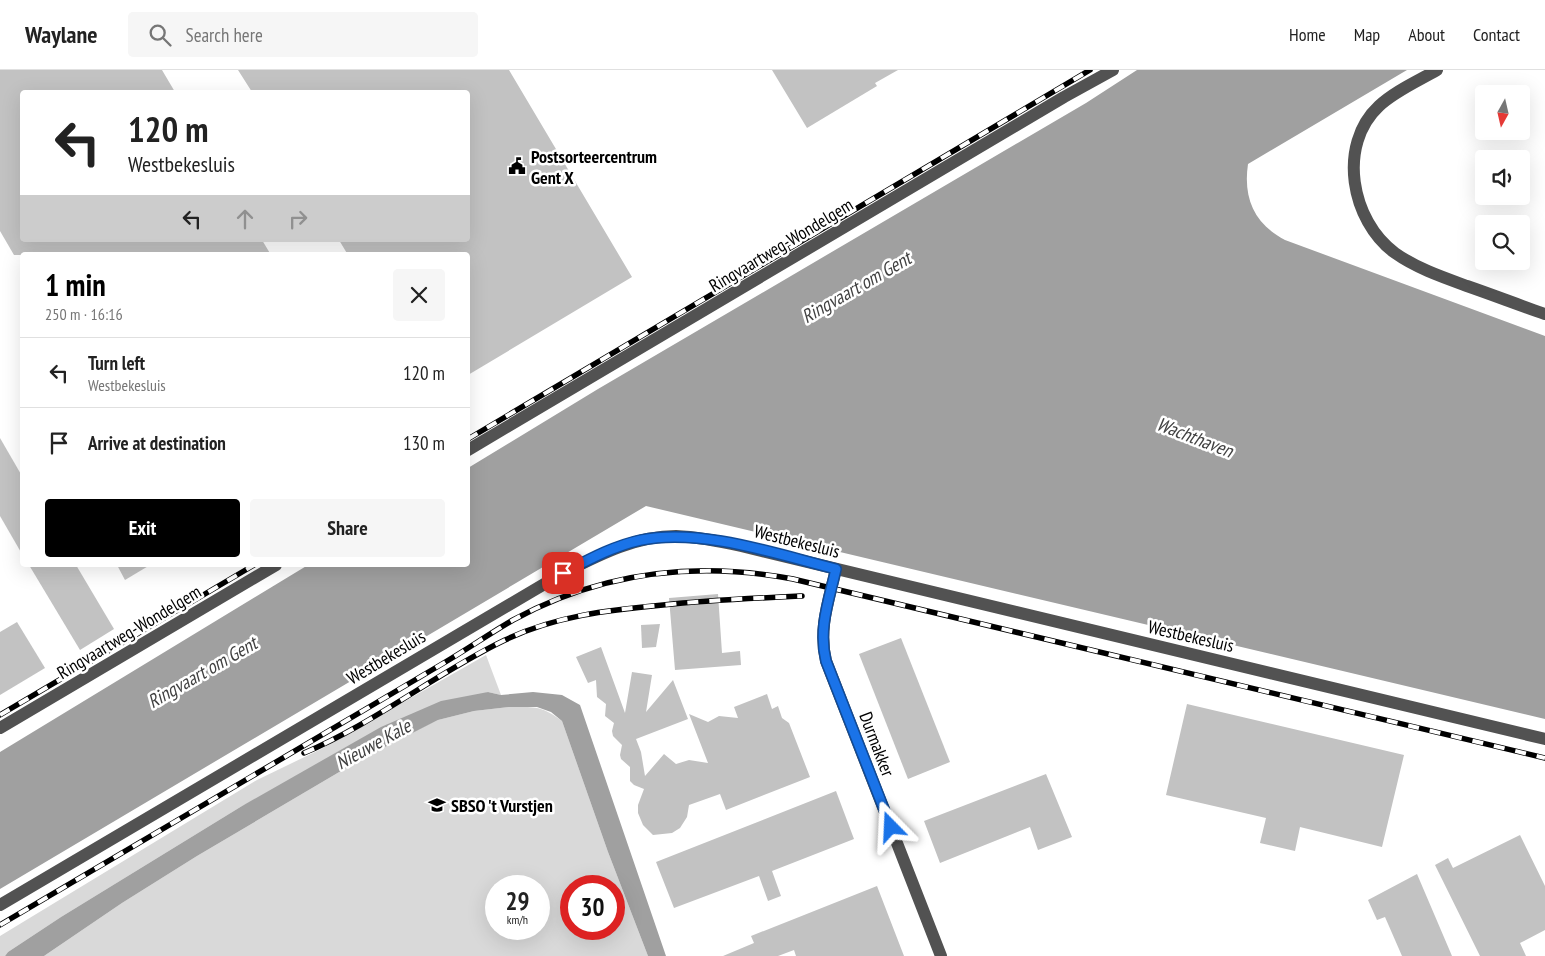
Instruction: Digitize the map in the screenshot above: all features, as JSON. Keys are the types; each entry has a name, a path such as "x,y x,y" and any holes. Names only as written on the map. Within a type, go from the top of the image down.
{"street":[{"name":"Ringvaartweg-Wondelgem","path":"470,449 1064,97 1113,70"},
{"path":"1437,70 1397,93 1379,106 1359,134 1354,151 1354,177 1356,191 1370,226 1380,240 1410,263 1432,273 1545,314"},
{"name":"Westbekesluis","path":"0,905 563,573 604,552 639,541 675,536 717,541 1545,739"},
{"name":"Ringvaartweg-Wondelgem","path":"0,728 273,567"},
{"name":"Durmakker","path":"836,569 823,629 826,661 941,956"}],"shaded area":[{"path":"486,655 501,695 488,692 242,806 61,917 8,952 5,956 0,956 0,936 257,780 321,749"},
{"name":"SBSO 't Vurstjen","path":"509,707 531,707 548,712 562,721 617,875 560,875 560,940 625,940 625,896 648,956 44,956 122,903 197,856 363,758 438,720 474,711"}],"water":[{"path":"1137,70 1407,70 1248,164 1247,188 1249,199 1258,218 1265,226 1285,240 1545,336 1545,719 646,506 0,889 0,752 305,567 470,567 470,467 598,389 1086,103"},
{"name":"Nieuwe Kale","path":"488,692 501,695 533,692 562,695 580,705 666,956 648,956 625,896 625,875 617,875 562,721 551,712 537,707 509,707 474,711 438,720 363,758 197,856 122,903 44,956 5,956 8,952 61,917 242,806 381,727 441,701"}],"building":[{"path":"0,70 162,70 174,90 20,90 20,242 263,242 269,252 20,252 20,255 14,255 0,231"},
{"name":"Postsorteercentrum Gent X","path":"238,70 509,70 632,277 470,374 470,252 346,252 340,242 470,242 470,90 251,90"},
{"path":"772,70 898,70 875,83 877,86 807,128"},
{"path":"0,438 20,473 20,551 0,516"},
{"path":"30,567 77,567 114,629 80,650"},
{"path":"118,567 147,567 125,580"},
{"path":"718,594 722,653 740,651 741,665 675,670 669,598"},
{"path":"17,622 45,668 0,695 0,632"},
{"path":"660,624 656,647 642,648 641,625"},
{"path":"901,638 950,762 908,779 859,654"},
{"path":"601,647 625,713 632,672 652,675 646,712 673,680 688,719 636,739 641,752 645,776 664,754 676,764 689,760 708,763 689,714 708,722 719,716 738,718 734,707 767,694 772,709 778,706 782,718 789,723 810,777 726,810 720,794 689,805 687,817 680,828 672,833 653,835 643,825 638,813 638,805 644,789 630,781 630,767 621,759 620,755 622,745 613,736 614,723 605,716 606,704 597,697 596,680 588,683 576,657"},
{"path":"1187,704 1404,755 1382,847 1300,827 1295,851 1260,843 1266,818 1166,795"},
{"path":"1046,774 1072,837 1038,850 1030,827 940,863 924,821"},
{"path":"836,791 854,839 772,871 781,896 768,901 759,876 674,908 656,862"},
{"path":"1520,835 1545,886 1545,930 1520,943 1526,956 1480,956 1435,865 1448,858 1453,868"},
{"path":"1417,874 1452,956 1402,956 1385,917 1377,920 1368,900"},
{"path":"877,886 904,956 796,956 794,950 778,956 723,956 754,943 751,936"}],"railway":[{"path":"470,438 1090,70"},
{"path":"0,715 251,567"},
{"path":"0,925 442,664 513,620 546,604 580,591 615,581 685,571 721,571 793,579 1545,758"},
{"path":"304,753 381,713 479,653 543,625 582,615 622,609 715,600 802,596"}],"place":[{"name":"Postsorteercentrum Gent X","path":"517,166"},
{"name":"SBSO 't Vurstjen","path":"437,805"}],"route":[{"path":"563,573 604,552 623,545 654,538 675,536 717,541 836,569 823,629 822,639 826,661 891,827"}],"water label":[{"name":"Ringvaart om Gent","path":"856,287"},
{"name":"Wachthaven","path":"1195,437"},
{"name":"Ringvaart om Gent","path":"202,672"}]}
